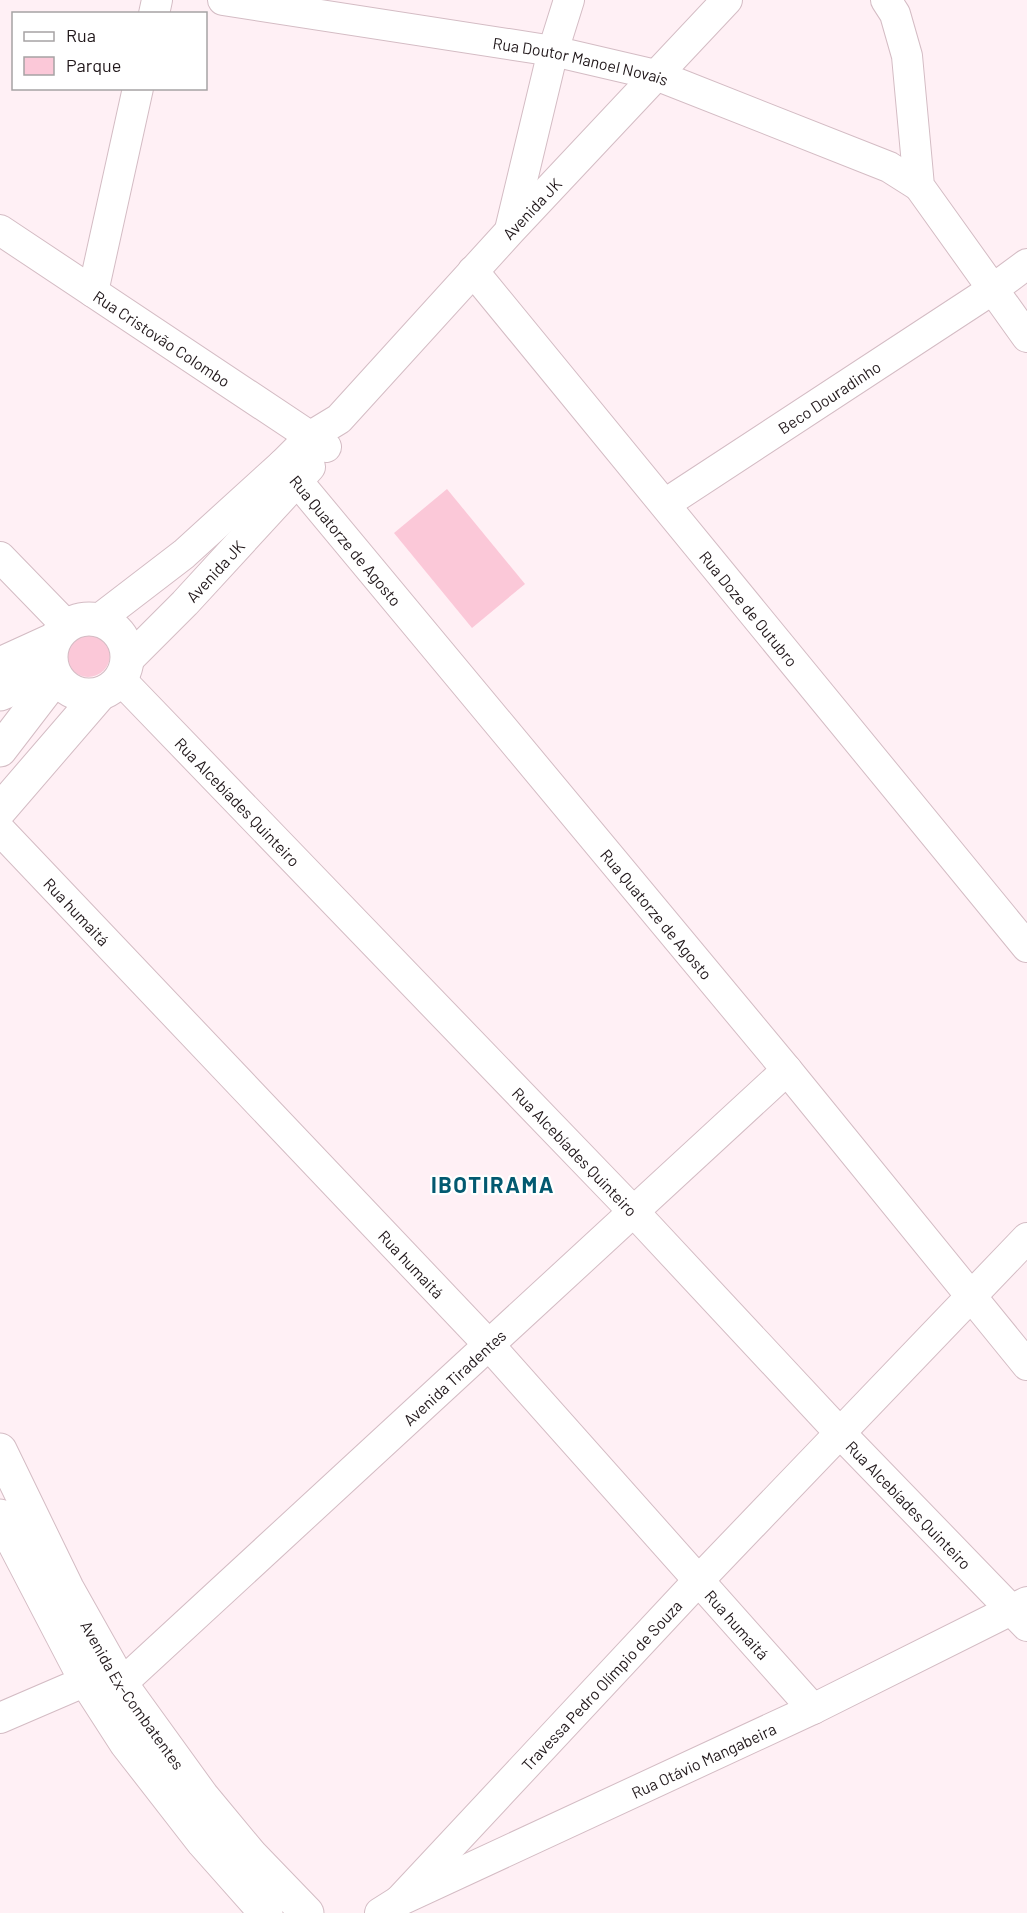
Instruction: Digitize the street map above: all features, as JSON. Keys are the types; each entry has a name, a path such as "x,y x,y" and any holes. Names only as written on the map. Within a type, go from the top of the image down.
{"main road":[{"path":"0,810 116,678 123,640 109,624 73,628 50,655 54,674 62,685 80,694 116,678"},
{"name":"Avenida JK","path":"0,664 73,628"},
{"path":"0,694 54,674"},
{"path":"0,750 54,674"},
{"name":"Avenida Ex-Combatentes","path":"0,1450 67,1588 121,1684 202,1796 251,1856 307,1913"},
{"name":"Avenida Ex-Combatentes","path":"0,1516 86,1681 126,1743 203,1842 266,1913"}],"street":[{"name":"Rua Doutor Manoel Novais","path":"223,0 553,51 656,75 889,167 919,186"},
{"path":"510,231 553,51 569,0"},
{"name":"Avenida JK","path":"116,678 185,603 318,441 510,231 727,0"},
{"path":"897,5 909,73 919,186 1027,337"},
{"path":"93,292 138,90"},
{"name":"Rua Cristovão Colombo","path":"0,230 318,441"},
{"name":"Beco Douradinho","path":"665,504 993,289 1027,264"},
{"name":"Rua Doze de Outubro","path":"473,271 1027,947"},
{"name":"Avenida JK","path":"73,628 184,554 291,473"},
{"name":"Rua Quatorze de Agosto","path":"291,473 787,1070 1027,1365"},
{"path":"0,557 73,628"},
{"name":"Rua Alcebíades Quinteiro","path":"116,678 633,1211 840,1433 1022,1612"},
{"name":"Rua humaitá","path":"0,830 489,1345 813,1709"},
{"name":"Avenida Tiradentes","path":"121,1684 787,1070"},
{"name":"Travessa Pedro Olímpio de Souza","path":"389,1907 1027,1238"},
{"name":"Rua Otávio Mangabeira","path":"389,1907 1022,1612"},
{"path":"2,1713 86,1681"}],"green space":[{"path":"447,489 525,584 472,628 394,533"},
{"path":"88,633 104,639 110,655 104,671 88,677 72,671 66,655 72,639"}],"district":[{"name":"IBOTIRAMA","path":"493,1184"}]}
